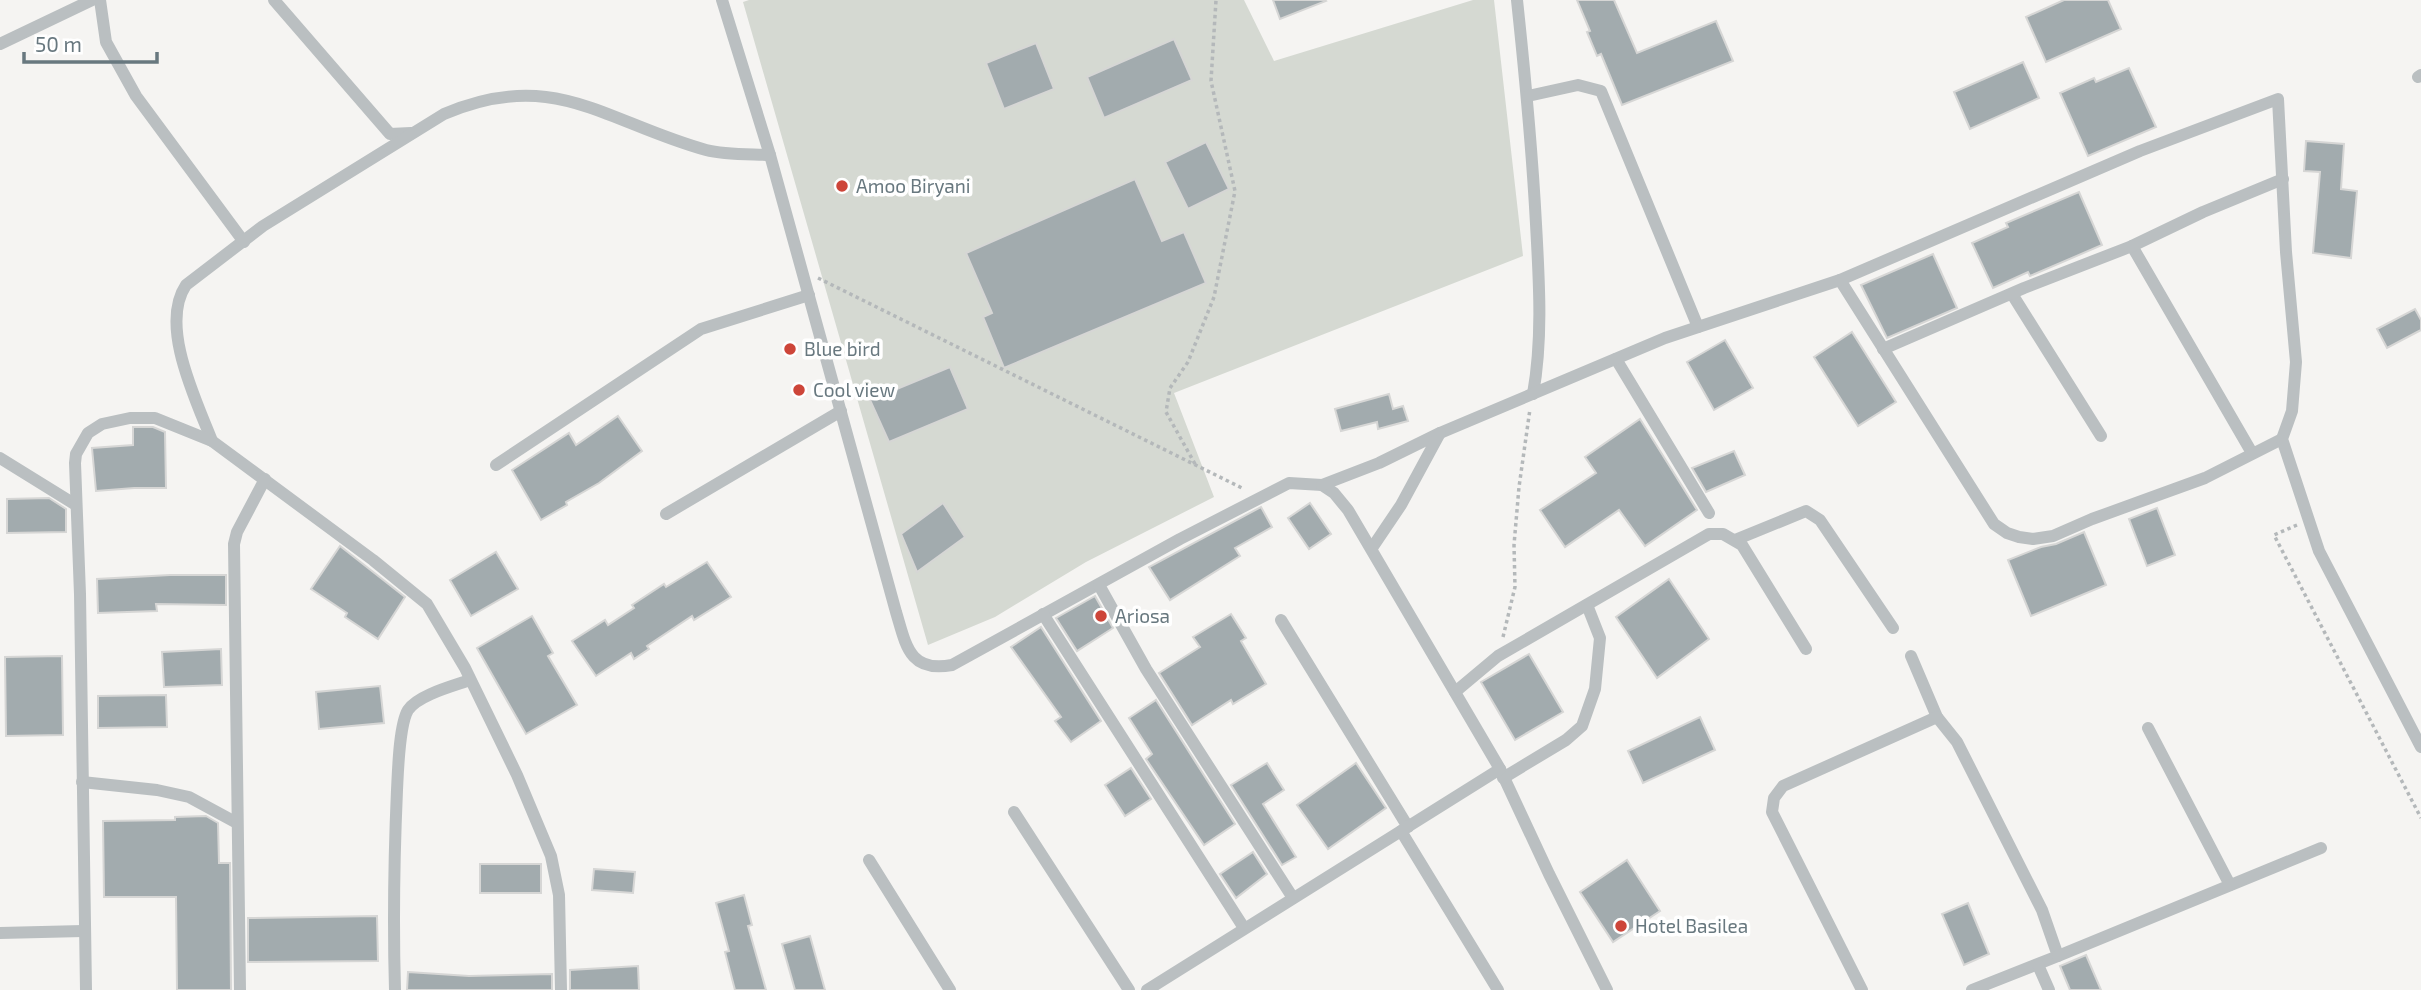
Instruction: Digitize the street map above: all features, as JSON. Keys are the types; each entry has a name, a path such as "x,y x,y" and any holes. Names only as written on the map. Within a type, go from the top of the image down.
{"street":[{"path":"0,44 92,0"},
{"path":"100,0 106,42 136,96 244,242"},
{"path":"274,0 390,134 414,133"},
{"path":"722,0 770,155 906,645 913,656 928,666 938,668 952,665 1289,482 1322,485 1379,463 1440,433 1616,359 1698,327 1840,280 2140,151 2278,99 2286,252 2297,362 2292,411 2282,439 2319,551 2421,747"},
{"path":"1517,0 1528,96 1538,266 1538,363 1532,394"},
{"path":"1528,96 1578,85 1601,91 1698,327"},
{"path":"212,440 180,349 176,324 181,292 186,285 263,226 444,114 491,98 530,94 569,100 709,151 770,155"},
{"path":"1884,349 2132,246 2203,212 2283,179"},
{"path":"2132,246 2252,453"},
{"path":"1840,280 1994,524 2007,533 2033,539 2053,536 2205,478 2282,439"},
{"path":"2012,294 2101,436"},
{"path":"496,465 701,329 809,295"},
{"path":"1616,359 1709,513"},
{"path":"666,514 841,411"},
{"path":"86,990 76,454 88,433 102,424 130,418 155,418 212,440 400,580 427,604 470,680 517,775 551,856 559,895 561,990"},
{"path":"1372,548 1401,505 1440,433"},
{"path":"0,458 76,505"},
{"path":"240,990 234,544 237,532 265,479"},
{"path":"1322,485 1334,493 1348,510 1372,548 1502,774 1607,990"},
{"path":"1735,540 1807,511 1820,520 1893,628"},
{"path":"1455,692 1498,656 1709,534 1723,534 1742,545 1806,649"},
{"path":"1099,585 1146,668 1293,898"},
{"path":"1147,990 1405,829 1566,740 1582,726 1595,689 1600,638 1587,605"},
{"path":"1043,614 1244,928"},
{"path":"1280,620 1498,990"},
{"path":"1910,656 1937,717 1957,742 2010,845 2042,910 2058,956"},
{"path":"395,990 392,892 399,754 406,715 409,708 437,691 470,680"},
{"path":"1862,990 1772,812 1774,798 1783,786 1937,717"},
{"path":"2148,727 2230,885"},
{"path":"82,782 157,790 189,797 237,823"},
{"path":"1014,812 1129,990"},
{"path":"1972,990 2321,848"},
{"path":"869,860 950,990"},
{"path":"0,933 83,931"},
{"path":"2038,965 2049,990"}],"path":[{"path":"1195,464 1166,412 1170,388 1188,362 1214,297 1235,191 1211,81 1216,0"},
{"path":"802,270 1262,498"},
{"path":"1498,656 1515,587 1514,545 1519,488 1532,394"},
{"path":"2308,520 2274,535 2421,818"}],"shaded area":[{"path":"1244,0 1274,61 1473,0 1494,0 1523,256 1174,393 1214,497 1086,562 995,617 928,645 743,2"}],"building":[{"path":"1273,0 1325,0 1326,1 1280,19"},
{"path":"1577,0 1614,0 1637,53 1716,21 1733,61 1622,105 1601,54 1597,56"},
{"path":"2064,0 2108,0 2121,29 2046,62 2026,17"},
{"path":"1174,39 1192,80 1104,118 1087,77"},
{"path":"1036,43 1054,89 1004,109 986,63"},
{"path":"2023,62 2039,98 1970,129 1954,92"},
{"path":"2129,68 2156,127 2088,156 2060,93 2094,78 2096,82"},
{"path":"2306,141 2344,144 2341,189 2357,191 2351,258 2313,253 2320,172 2304,171"},
{"path":"1206,142 1229,189 1188,209 1165,162"},
{"path":"1135,179 1162,241 1184,232 1206,283 1004,368 983,317 992,313 966,253"},
{"path":"2079,192 2102,245 2030,276 2028,272 1993,288 1972,243 2008,227 2006,223"},
{"path":"1933,254 1957,308 1887,338 1861,285"},
{"path":"2415,309 2421,320 2421,330 2387,348 2377,329"},
{"path":"1852,332 1896,402 1858,426 1814,357"},
{"path":"1725,340 1753,388 1714,410 1687,362"},
{"path":"950,367 968,409 889,442 870,400"},
{"path":"1389,394 1393,409 1403,406 1408,421 1378,429 1377,422 1341,431 1335,409"},
{"path":"618,416 642,451 599,483 566,502 567,505 541,520 512,470 569,433 576,445"},
{"path":"1640,419 1697,510 1645,546 1619,510 1565,547 1540,510 1596,473 1585,457"},
{"path":"133,427 153,427 165,432 166,488 96,491 92,448 133,445"},
{"path":"1734,451 1745,475 1706,492 1692,468"},
{"path":"49,498 66,509 66,532 7,533 7,499"},
{"path":"943,503 965,537 917,572 901,534"},
{"path":"1310,503 1331,534 1309,549 1288,518"},
{"path":"1261,507 1272,527 1235,548 1240,556 1170,600 1149,567"},
{"path":"2157,508 2175,555 2147,566 2129,519"},
{"path":"2084,532 2106,585 2031,616 2008,560"},
{"path":"340,546 405,597 378,639 345,617 347,613 311,589"},
{"path":"496,552 518,589 471,616 450,580"},
{"path":"707,562 731,597 694,620 692,616 647,646 649,649 634,659 631,653 596,676 572,641 605,620 608,625 664,584 666,587"},
{"path":"226,575 226,605 156,604 157,611 98,613 97,579"},
{"path":"1669,579 1709,639 1657,678 1616,617"},
{"path":"1095,596 1113,628 1077,651 1056,618"},
{"path":"1231,614 1246,638 1241,641 1266,684 1233,704 1231,700 1192,725 1159,673 1200,647 1193,637"},
{"path":"532,616 553,653 548,656 577,705 526,734 477,648"},
{"path":"1041,627 1101,721 1071,742 1055,721 1061,717 1011,647"},
{"path":"221,649 222,685 164,687 162,652"},
{"path":"1529,654 1563,712 1515,740 1481,682"},
{"path":"62,656 63,735 6,736 5,657"},
{"path":"380,686 384,723 319,729 316,692"},
{"path":"166,695 167,727 98,728 98,696"},
{"path":"1156,700 1235,824 1204,845 1146,759 1152,754 1129,718"},
{"path":"1700,717 1715,750 1643,783 1628,751"},
{"path":"1267,763 1284,790 1263,804 1296,857 1282,865 1231,785"},
{"path":"1356,763 1386,808 1328,849 1297,805"},
{"path":"1131,768 1151,799 1125,816 1105,785"},
{"path":"206,816 218,823 219,863 230,863 231,990 177,990 176,897 104,897 103,821 175,820 175,817"},
{"path":"1253,852 1267,874 1236,898 1220,874"},
{"path":"1627,860 1660,911 1613,942 1580,892"},
{"path":"480,864 541,864 541,893 480,893"},
{"path":"594,869 635,872 633,893 592,890"},
{"path":"744,895 752,925 748,926 766,990 735,990 725,952 729,951 716,903"},
{"path":"1968,903 1989,954 1964,965 1942,914"},
{"path":"377,916 378,961 248,962 248,918"},
{"path":"810,936 825,990 795,990 782,944"},
{"path":"2086,955 2101,990 2070,990 2060,966"},
{"path":"638,966 639,990 570,990 570,970"},
{"path":"408,972 469,976 552,974 552,990 407,990"}],"place":[{"name":"Amoo Biryani","path":"842,186"},
{"name":"Blue bird","path":"790,349"},
{"name":"Cool view","path":"799,390"},
{"name":"Ariosa","path":"1101,616"},
{"name":"Hotel Basilea","path":"1621,926"}]}
